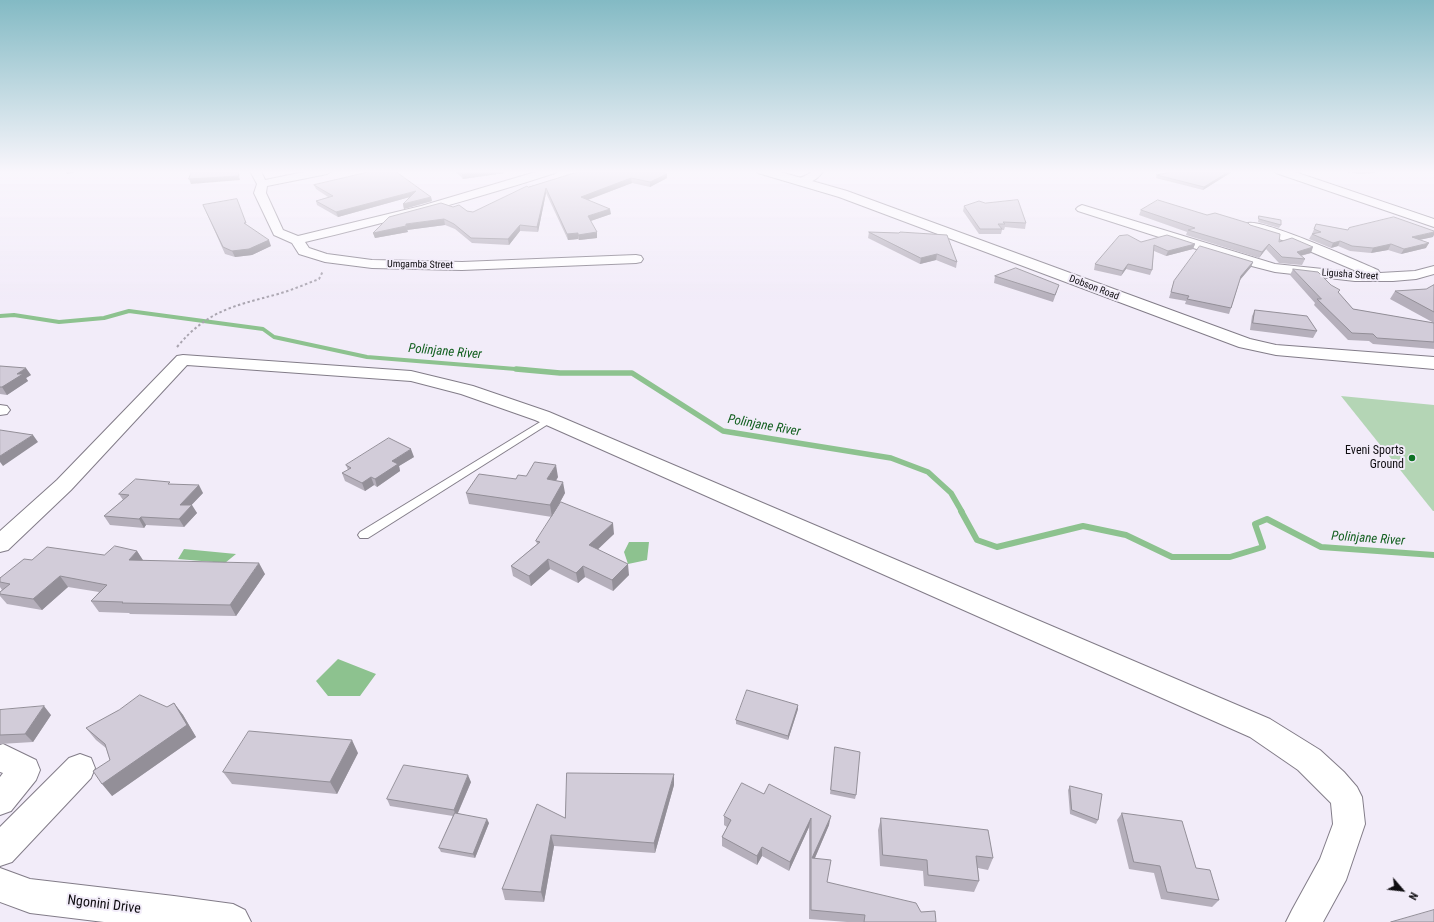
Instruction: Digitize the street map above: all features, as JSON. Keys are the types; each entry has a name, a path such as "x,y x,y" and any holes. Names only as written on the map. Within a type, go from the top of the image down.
{"street":[{"name":"Umgamba Street","path":"270,214 278,232 297,240 304,250 325,258 372,264 462,266 636,259"},
{"path":"297,240 400,214"},
{"name":"Dobson Road","path":"897,214 1245,343 1276,350 1434,363"},
{"name":"Ligusha Street","path":"1098,214 1275,268 1355,277 1416,275 1434,270"},
{"path":"1409,214 1434,222"},
{"path":"1252,226 1292,239 1382,277"},
{"path":"0,544 64,485 183,360 411,376 467,390 550,419 1260,728 1309,760 1333,782 1346,797 1349,824 1334,868 1304,922"},
{"path":"0,800 25,770 3,758"},
{"path":"0,850 80,768"},
{"name":"Ngonini Drive","path":"0,885 30,896 174,913 233,922"}],"lane":[{"path":"364,535 550,419"}],"path":[{"path":"183,360 172,354 187,333 201,322 218,312 240,303 278,294 319,279 323,273 325,258"}],"shaded area":[{"name":"Eveni Sports Ground","path":"1341,396 1434,405 1434,511 1433,511"},
{"path":"629,542 649,542 647,560 628,564 624,552"},
{"path":"184,549 236,554 225,563 178,559"},
{"path":"338,659 376,674 360,696 328,696 316,681"}],"building":[{"path":"207,214 243,214 246,223 244,223 269,240 249,249 232,251 223,247"},
{"path":"400,214 540,214 537,227 520,225 508,239 471,238 454,224 444,219 406,224 406,226 373,233 389,217"},
{"path":"558,214 594,214 588,216 597,232 578,235 578,233 567,234"},
{"path":"970,214 1023,214 1026,223 1003,222 1005,224 998,224 1002,229 980,229"},
{"path":"1153,214 1218,214 1280,234 1279,242 1292,238 1313,247 1297,252 1305,259 1282,257 1269,244 1262,252 1188,230 1195,228"},
{"path":"1259,216 1281,220 1281,225 1259,219"},
{"path":"1394,217 1434,231 1412,237 1429,243 1404,249 1391,244 1373,248 1352,246 1340,241 1333,243 1312,234 1321,232 1314,229 1316,224 1348,230 1349,228"},
{"path":"869,232 947,235 957,262 937,254 921,258"},
{"path":"1128,235 1141,242 1167,235 1195,244 1168,251 1154,245 1152,270 1128,264 1123,271 1095,264 1119,236"},
{"path":"1200,246 1253,262 1241,276 1231,308 1187,299 1189,296 1171,292 1174,281"},
{"path":"1016,268 1059,285 1055,295 995,276"},
{"path":"1293,269 1318,272 1331,285 1340,290 1338,292 1353,309 1434,323 1434,342 1377,338 1373,334 1352,333 1317,299 1321,299"},
{"path":"1434,285 1434,312 1395,291 1426,289"},
{"path":"1255,310 1307,316 1317,331 1253,323"},
{"path":"0,366 26,368 17,374 23,374 0,387"},
{"path":"0,430 33,435 0,456"},
{"path":"389,438 411,449 392,461 398,464 375,479 371,477 362,483 342,473 351,468 346,465"},
{"path":"535,462 556,465 547,479 563,482 550,505 466,493 479,474 516,479 518,475 526,476"},
{"path":"136,479 170,482 168,484 199,485 180,505 192,505 179,519 141,517 139,519 104,516 129,495 119,494"},
{"path":"561,502 613,523 589,545 628,564 612,580 583,566 576,573 548,559 529,576 511,566 540,542 536,541"},
{"path":"115,546 137,551 129,560 259,563 230,605 91,601 107,585 60,576 33,599 0,594 0,592 10,584 0,582 0,578 24,559 32,560 47,547 104,555"},
{"path":"747,690 798,705 788,736 736,720"},
{"path":"140,695 167,707 174,703 187,725 102,784 93,771 110,760 105,744 86,728 119,710"},
{"path":"44,706 25,734 0,735 0,710"},
{"path":"249,731 352,740 330,782 223,772"},
{"path":"835,747 860,752 856,795 831,790"},
{"path":"404,765 468,775 454,810 387,799"},
{"path":"567,773 674,774 654,843 551,835 541,892 502,889 537,804 565,818"},
{"path":"742,783 764,794 769,784 831,816 812,858 831,860 827,882 916,903 921,912 935,911 936,922 864,922 865,915 811,910 811,818 790,862 762,847 757,856 722,837 731,820 724,816"},
{"path":"1070,786 1102,794 1098,820 1072,810"},
{"path":"455,813 487,819 473,854 439,848"},
{"path":"1122,813 1182,821 1196,868 1210,870 1219,900 1167,892 1160,866 1134,862"},
{"path":"881,818 988,830 993,858 976,856 979,881 928,875 927,860 883,855"},
{"path":"1434,910 1434,922 1391,922"}],"waterway":[{"name":"Polinjane River","path":"0,316 14,315 59,322 104,318 129,311 263,329 274,337 367,357 519,369"},
{"name":"Polinjane River","path":"519,369 528,370"},
{"name":"Polinjane River","path":"519,369 560,373 632,373 723,431 891,458 928,472 951,493 962,512"},
{"name":"Polinjane River","path":"961,511 977,540 997,547 1083,526 1126,535 1172,557 1230,557 1263,547 1255,524 1267,519 1321,547 1434,555"}],"place":[{"name":"Eveni Sports Ground","path":"1412,458"}]}
